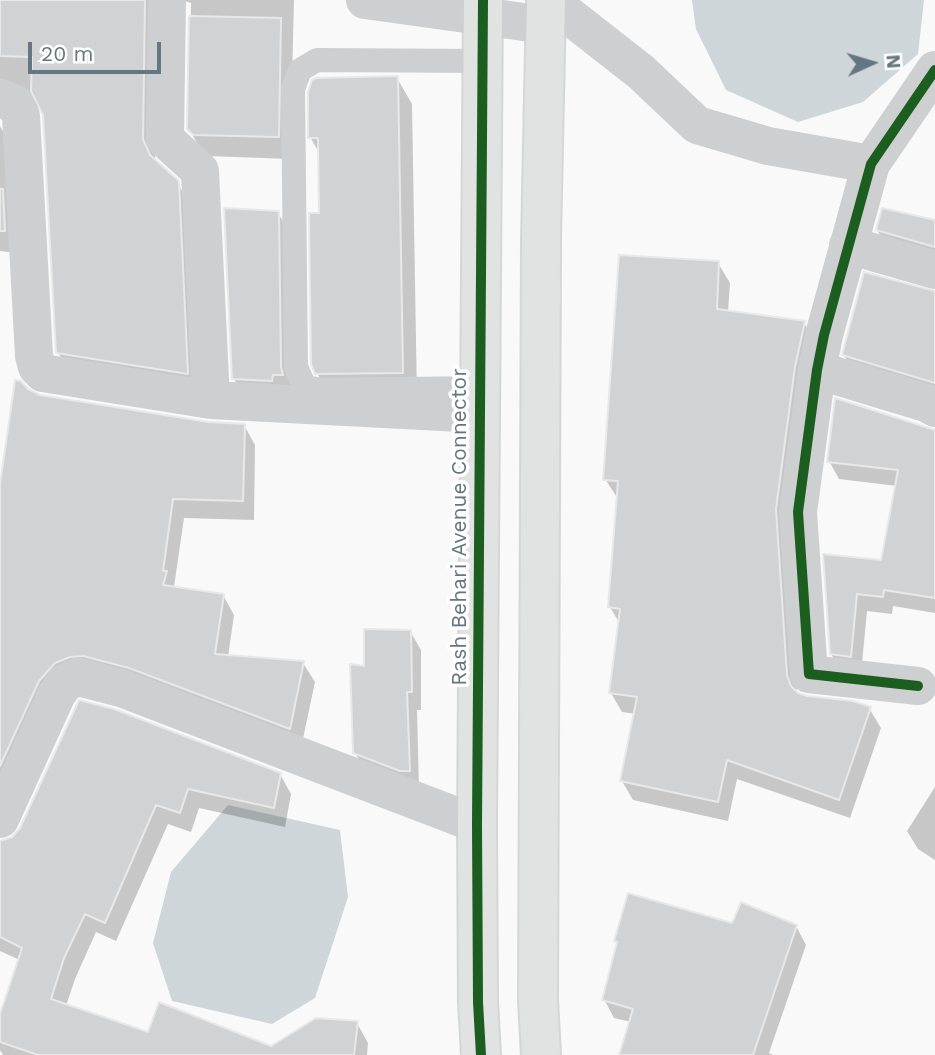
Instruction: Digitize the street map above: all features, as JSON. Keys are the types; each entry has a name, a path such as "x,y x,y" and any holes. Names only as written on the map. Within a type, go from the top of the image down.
{"main road":[{"path":"541,1055 538,986 541,254 547,8"},
{"name":"Rash Behari Avenue Connector","path":"481,1055 477,824 483,9"}],"street":[{"path":"167,0 165,139 200,171 211,400"},
{"path":"365,0 483,9 547,8 641,72 697,125 768,146 871,164"},
{"path":"918,687 809,674 798,512 817,370 871,164 935,70"},
{"path":"0,98 15,104 21,116 34,356 37,367 43,373 211,400 480,401"},
{"path":"848,245 935,270"},
{"path":"817,370 935,408"},
{"path":"0,819 57,694 65,683 78,677 121,688 477,824"}],"lane":[{"path":"480,401 305,387 296,367 293,89 300,70 317,61 482,61"}],"shaded area":[{"path":"692,0 924,0 918,54 863,102 798,122 726,90 696,29"},
{"path":"228,805 340,830 348,897 315,998 272,1024 172,1001 153,943 171,872"}],"building":[{"path":"0,0 145,0 143,139 150,155 179,181 188,374 56,353 43,115 31,91 32,57 0,56"},
{"path":"189,16 281,18 279,137 193,135 187,129"},
{"path":"398,76 403,373 315,374 311,364 309,213 319,213 318,138 308,138 308,92 312,80 316,78"},
{"path":"0,189 3,189 5,231 0,231"},
{"path":"224,208 279,211 283,375 273,375 272,381 232,379"},
{"path":"882,208 935,220 935,247 876,230"},
{"path":"619,255 719,261 717,309 805,321 795,367 776,509 787,675 791,686 798,693 853,701 871,707 839,800 727,760 718,802 620,781 637,697 609,693 620,609 608,607 618,481 603,480"},
{"path":"864,272 935,291 935,383 842,355"},
{"path":"15,380 21,381 28,389 40,395 208,422 245,424 243,501 173,499 163,571 167,571 163,585 224,594 215,654 304,661 290,729 129,668 83,656 70,657 55,663 39,681 0,766 0,484"},
{"path":"835,398 935,430 935,598 884,590 883,597 857,594 851,657 830,654 823,554 881,560 898,470 827,462"},
{"path":"364,629 411,630 412,692 407,692 410,771 400,771 353,753 350,664 364,666"},
{"path":"79,700 114,709 281,773 274,808 188,789 180,813 156,805 105,923 85,914 64,958 51,999 148,1032 159,1002 271,1046 316,1018 358,1021 354,1055 38,1055 0,1042 0,1014 22,948 0,937 0,841 12,837 20,828"},
{"path":"628,893 732,923 741,902 797,925 753,1055 619,1055 633,1009 602,1000 617,942 614,941"}],"cycle path":[{"path":"481,1055 477,824 483,0"},
{"path":"918,686 809,674 798,512 824,335 871,164 935,70"}]}
